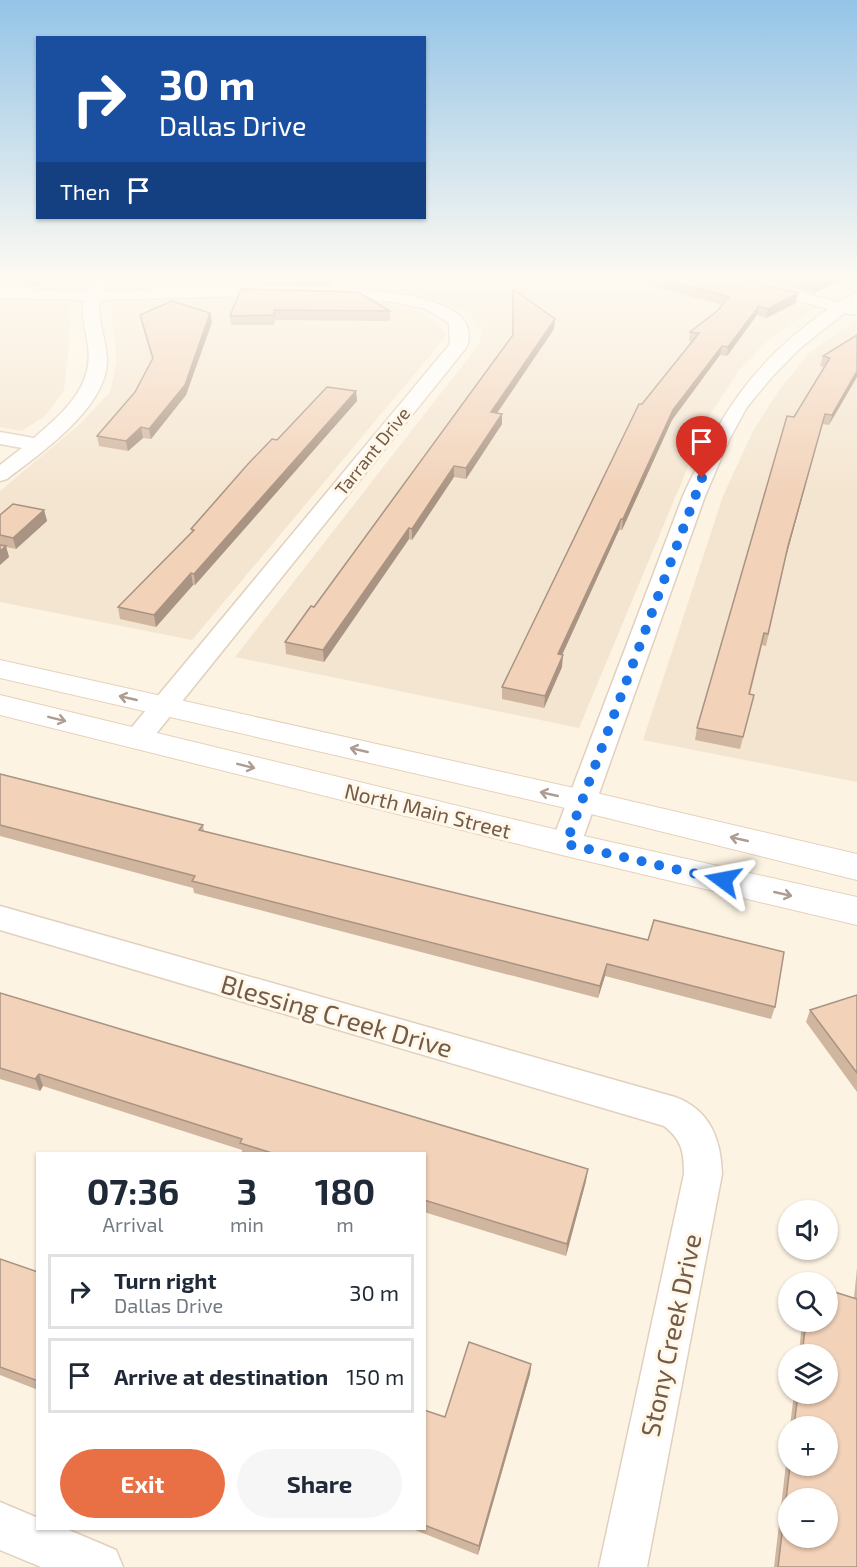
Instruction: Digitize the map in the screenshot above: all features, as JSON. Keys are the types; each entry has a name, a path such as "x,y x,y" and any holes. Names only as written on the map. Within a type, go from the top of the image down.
{"main road":[{"name":"North Main Street","path":"0,669 583,801 857,867"},
{"name":"North Main Street","path":"0,705 566,844 857,911"}],"street":[{"path":"0,475 39,445 79,404 97,371 94,349"},
{"name":"Tarrant Drive","path":"137,739 456,349"},
{"path":"566,844 694,496 718,443 739,405 789,349"},
{"path":"0,438 39,445"},
{"name":"Blessing Creek Drive","path":"0,918 675,1113"},
{"name":"Stony Creek Drive","path":"623,1567 704,1174 703,1144 686,1121 675,1113"},
{"path":"0,1526 99,1567"}],"shaded area":[{"path":"0,349 69,349 64,390 45,416 22,431 0,427"},
{"path":"116,349 436,349 192,640 0,602 0,491 80,424 110,392 117,361"},
{"path":"475,349 760,349 740,369 710,414 579,728 235,657"},
{"path":"814,349 857,349 857,782 643,740 723,496 753,431 779,390"}],"building":[{"path":"150,349 197,349 185,385 149,429 141,427 126,441 97,436 135,392 153,358"},
{"path":"503,349 534,349 491,412 502,414 466,468 454,466 412,529 409,528 323,650 285,642 311,606 314,607"},
{"path":"686,349 720,349 673,410 558,654 563,655 545,696 502,687 639,404 642,404"},
{"path":"834,349 857,349 857,371 832,415 825,414 788,546 768,634 764,633 749,694 754,695 743,737 697,728 787,416 794,417 830,358 823,356"},
{"path":"327,387 356,391 194,574 191,573 154,615 118,607 194,530 191,529 248,464 272,439 277,440"},
{"path":"13,504 44,510 13,538 0,535 0,515"},
{"path":"0,774 203,825 199,830 648,940 654,920 784,952 775,1007 607,964 600,986 192,881 195,876 0,825"},
{"path":"0,993 588,1169 567,1244 426,1201 426,1152 269,1152 240,1143 242,1139 39,1074 35,1079 0,1068"},
{"path":"857,995 857,1073 810,1010"},
{"path":"0,1259 36,1271 36,1380 0,1367"},
{"path":"838,1293 857,1299 857,1567 778,1567 780,1548 838,1548 838,1488 787,1488 789,1476 838,1476 838,1416 795,1416 797,1404 838,1404 838,1344 803,1344 805,1332 838,1332"},
{"path":"469,1342 531,1364 479,1546 426,1526 426,1411 445,1417"}],"route":[{"path":"702,478 566,844 723,880"}]}
